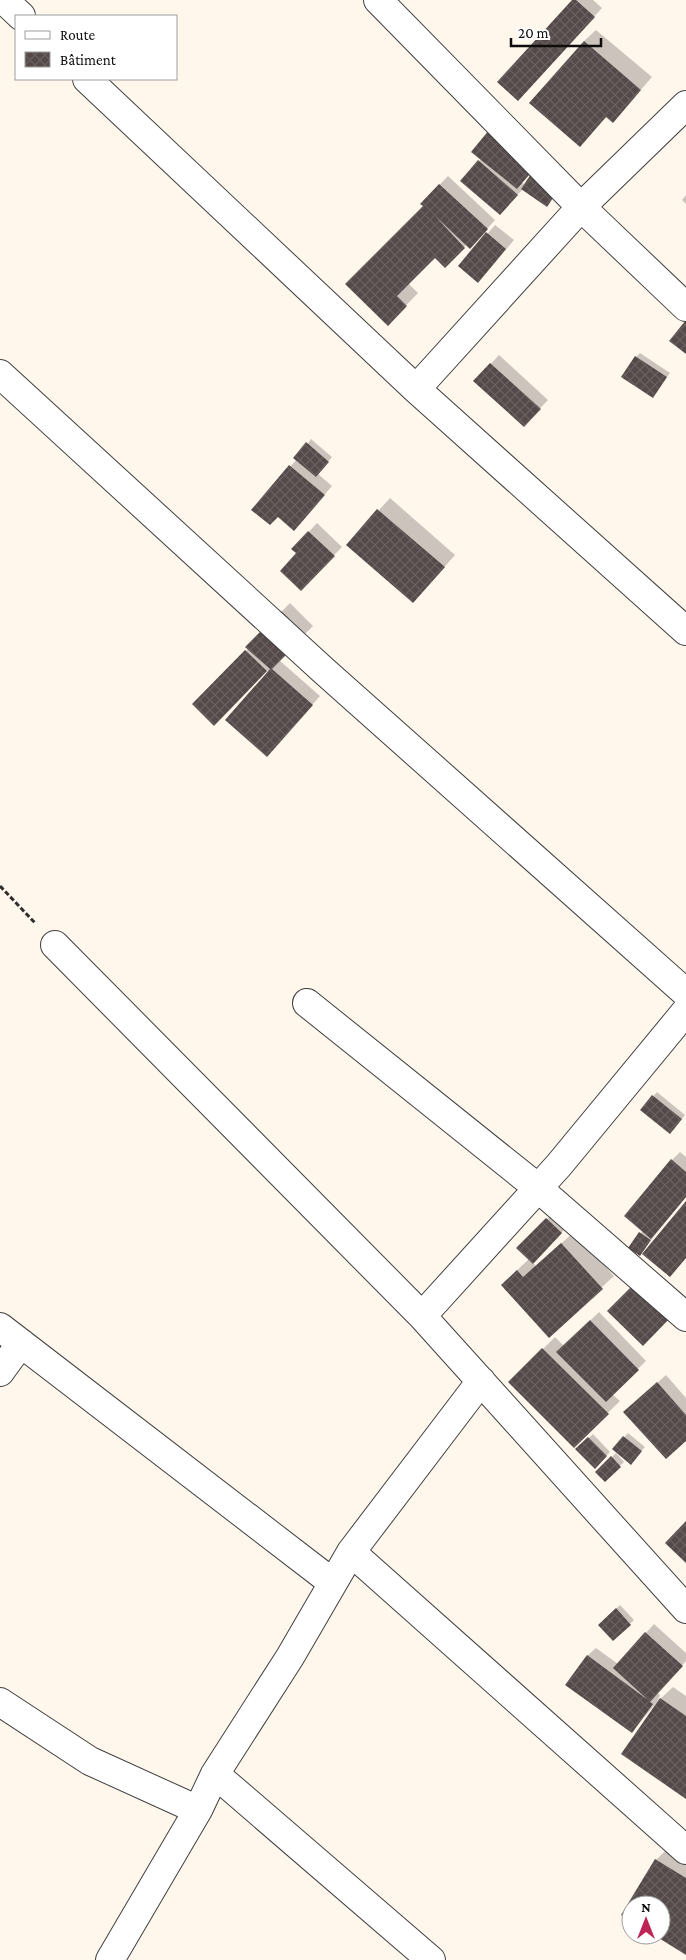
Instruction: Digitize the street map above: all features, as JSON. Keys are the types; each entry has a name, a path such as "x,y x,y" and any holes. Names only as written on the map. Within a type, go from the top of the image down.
{"street":[{"path":"4,0 20,15"},
{"path":"378,0 581,206 686,307"},
{"path":"88,80 416,389 686,631"},
{"path":"416,389 581,206 686,105"},
{"path":"0,374 323,670 686,993"},
{"path":"55,945 422,1316 686,1610"},
{"path":"307,1003 538,1188 686,1316"},
{"path":"422,1316 538,1188 686,1011"},
{"path":"0,1372 10,1335 333,1583"},
{"path":"110,1960 198,1810 215,1774 290,1657 351,1552 481,1381"},
{"path":"351,1552 686,1850"},
{"path":"0,1702 90,1761 198,1810"},
{"path":"215,1774 431,1960"}],"path":[{"path":"0,886 55,945"}],"building":[{"path":"572,0 576,0 595,17 518,101 497,82"},
{"path":"584,41 641,90 613,123 606,117 580,147 529,103"},
{"path":"489,130 535,168 517,189 471,152"},
{"path":"478,160 518,195 500,215 460,181"},
{"path":"535,168 561,186 547,207 521,189"},
{"path":"439,184 488,229 470,249 436,217 465,248 445,268 435,258 397,296 407,306 388,326 345,284 423,206 420,204"},
{"path":"486,232 506,249 478,283 458,266"},
{"path":"686,320 686,354 669,341"},
{"path":"635,356 667,377 653,398 621,377"},
{"path":"490,363 541,409 524,427 473,381"},
{"path":"306,442 329,462 316,477 293,458"},
{"path":"289,465 325,495 294,531 278,517 270,525 251,510"},
{"path":"377,509 445,567 413,603 346,545"},
{"path":"308,531 335,556 301,591 280,571 296,553 291,549"},
{"path":"281,611 306,635 272,669 313,705 267,757 225,720 270,669 245,647"},
{"path":"245,650 267,671 214,726 192,704"},
{"path":"652,1095 682,1119 670,1134 640,1110"},
{"path":"671,1159 686,1172 686,1197 651,1239 624,1216"},
{"path":"686,1201 686,1258 670,1277 642,1254"},
{"path":"546,1218 562,1233 533,1264 516,1248"},
{"path":"639,1232 651,1240 640,1256 628,1248"},
{"path":"561,1243 603,1289 549,1338 501,1285 517,1270 523,1277"},
{"path":"636,1282 672,1316 643,1346 607,1311"},
{"path":"590,1320 639,1370 606,1402 556,1352"},
{"path":"542,1348 609,1414 574,1448 508,1382"},
{"path":"657,1382 686,1415 686,1441 666,1459 623,1412"},
{"path":"623,1436 642,1451 631,1465 612,1449"},
{"path":"588,1437 607,1456 595,1469 575,1449"},
{"path":"611,1456 621,1467 605,1482 595,1472"},
{"path":"686,1521 686,1563 665,1543"},
{"path":"616,1608 631,1625 613,1641 598,1625"},
{"path":"645,1632 683,1666 650,1702 653,1704 632,1733 565,1685 587,1655 648,1700 613,1668"},
{"path":"660,1698 686,1716 686,1799 621,1754"},
{"path":"655,1859 686,1878 686,1955 670,1945 671,1895 633,1895"}]}
